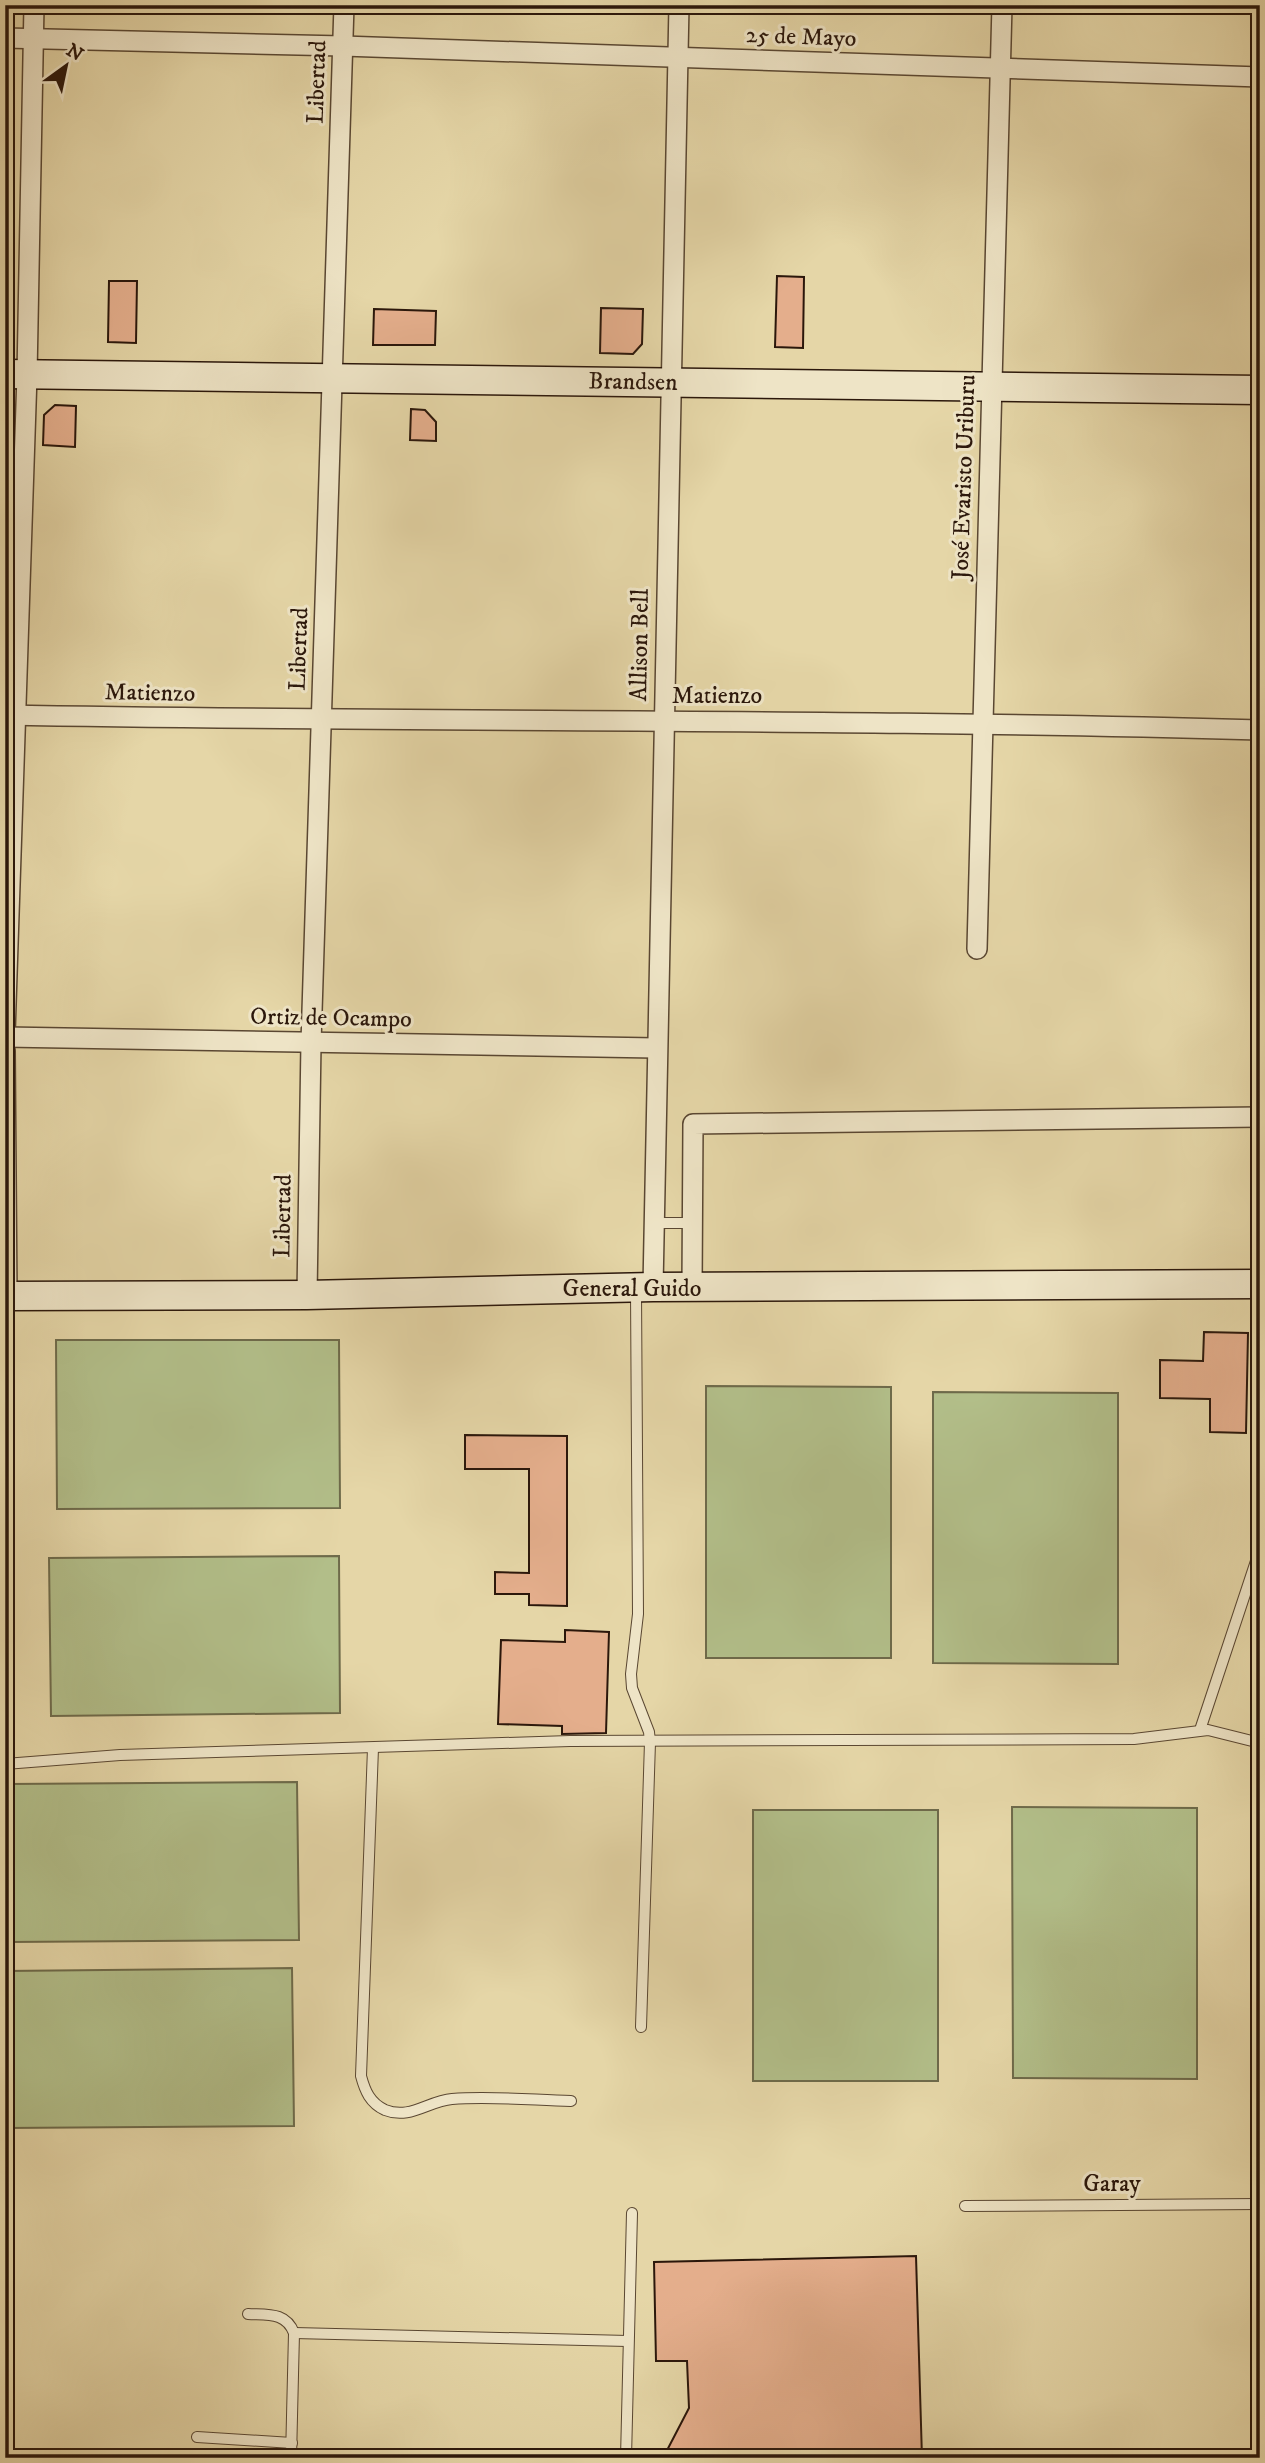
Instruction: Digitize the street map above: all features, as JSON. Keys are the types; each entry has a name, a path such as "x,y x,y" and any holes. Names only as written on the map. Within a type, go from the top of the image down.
{"main road":[{"name":"Brandsen","path":"16,374 1260,390"},
{"name":"General Guido","path":"6,1296 307,1295 645,1287 1260,1284"}],"street":[{"path":"5,1036 16,374 34,5"},
{"name":"Libertad","path":"307,1295 311,1043 344,5"},
{"name":"Allison Bell","path":"645,1287 656,1223 656,1048 679,5"},
{"name":"José Evaristo Uriburu","path":"977,949 1002,5"},
{"name":"25 de Mayo","path":"5,38 343,46 1260,76"},
{"name":"Matienzo","path":"10,715 321,721 981,722 1260,730"},
{"name":"Ortiz de Ocampo","path":"5,1036 656,1048"},
{"path":"5,1051 6,1296"},
{"path":"692,1288 693,1124 1260,1117"}],"lane":[{"path":"656,1223 692,1223"},
{"path":"641,2027 650,1742 649,1732 632,1688 631,1674 638,1614 645,1287"},
{"path":"1200,1730 1260,1549"},
{"path":"5,1764 120,1755 570,1741 1134,1739 1200,1730 1260,1744"},
{"path":"373,1748 361,2076 365,2092 373,2102 387,2111 405,2113 452,2099 571,2101"},
{"name":"Garay","path":"965,2206 1260,2204"},
{"path":"626,2458 632,2213"},
{"path":"248,2315 282,2318 290,2324 294,2333 292,2458"},
{"path":"294,2333 628,2341"},
{"path":"197,2437 292,2443"}],"green space":[{"path":"56,1340 339,1340 340,1508 57,1509"},
{"path":"706,1386 891,1387 891,1658 706,1658"},
{"path":"933,1392 1118,1393 1118,1664 933,1663"},
{"path":"339,1556 340,1713 51,1716 49,1558"},
{"path":"297,1782 299,1940 10,1942 8,1784"},
{"path":"1012,1807 1197,1808 1197,2079 1013,2078"},
{"path":"753,1810 938,1810 938,2081 753,2081"},
{"path":"292,1968 294,2126 5,2128 5,1971"}],"building":[{"path":"777,276 804,277 803,348 775,347"},
{"path":"109,281 137,281 136,343 108,342"},
{"path":"601,308 643,309 642,344 633,354 600,353"},
{"path":"374,309 436,311 435,345 373,345"},
{"path":"55,405 76,406 75,447 43,445 44,415"},
{"path":"411,409 425,410 436,422 436,441 410,440"},
{"path":"1204,1332 1248,1333 1246,1433 1210,1432 1210,1399 1160,1398 1160,1360 1203,1361"},
{"path":"465,1435 567,1436 567,1606 529,1605 529,1594 495,1594 495,1572 529,1573 529,1469 465,1469"},
{"path":"565,1630 609,1632 606,1733 562,1734 562,1726 498,1724 501,1640 565,1642"},
{"path":"916,2256 922,2458 663,2458 689,2408 687,2361 656,2361 654,2262"}]}
